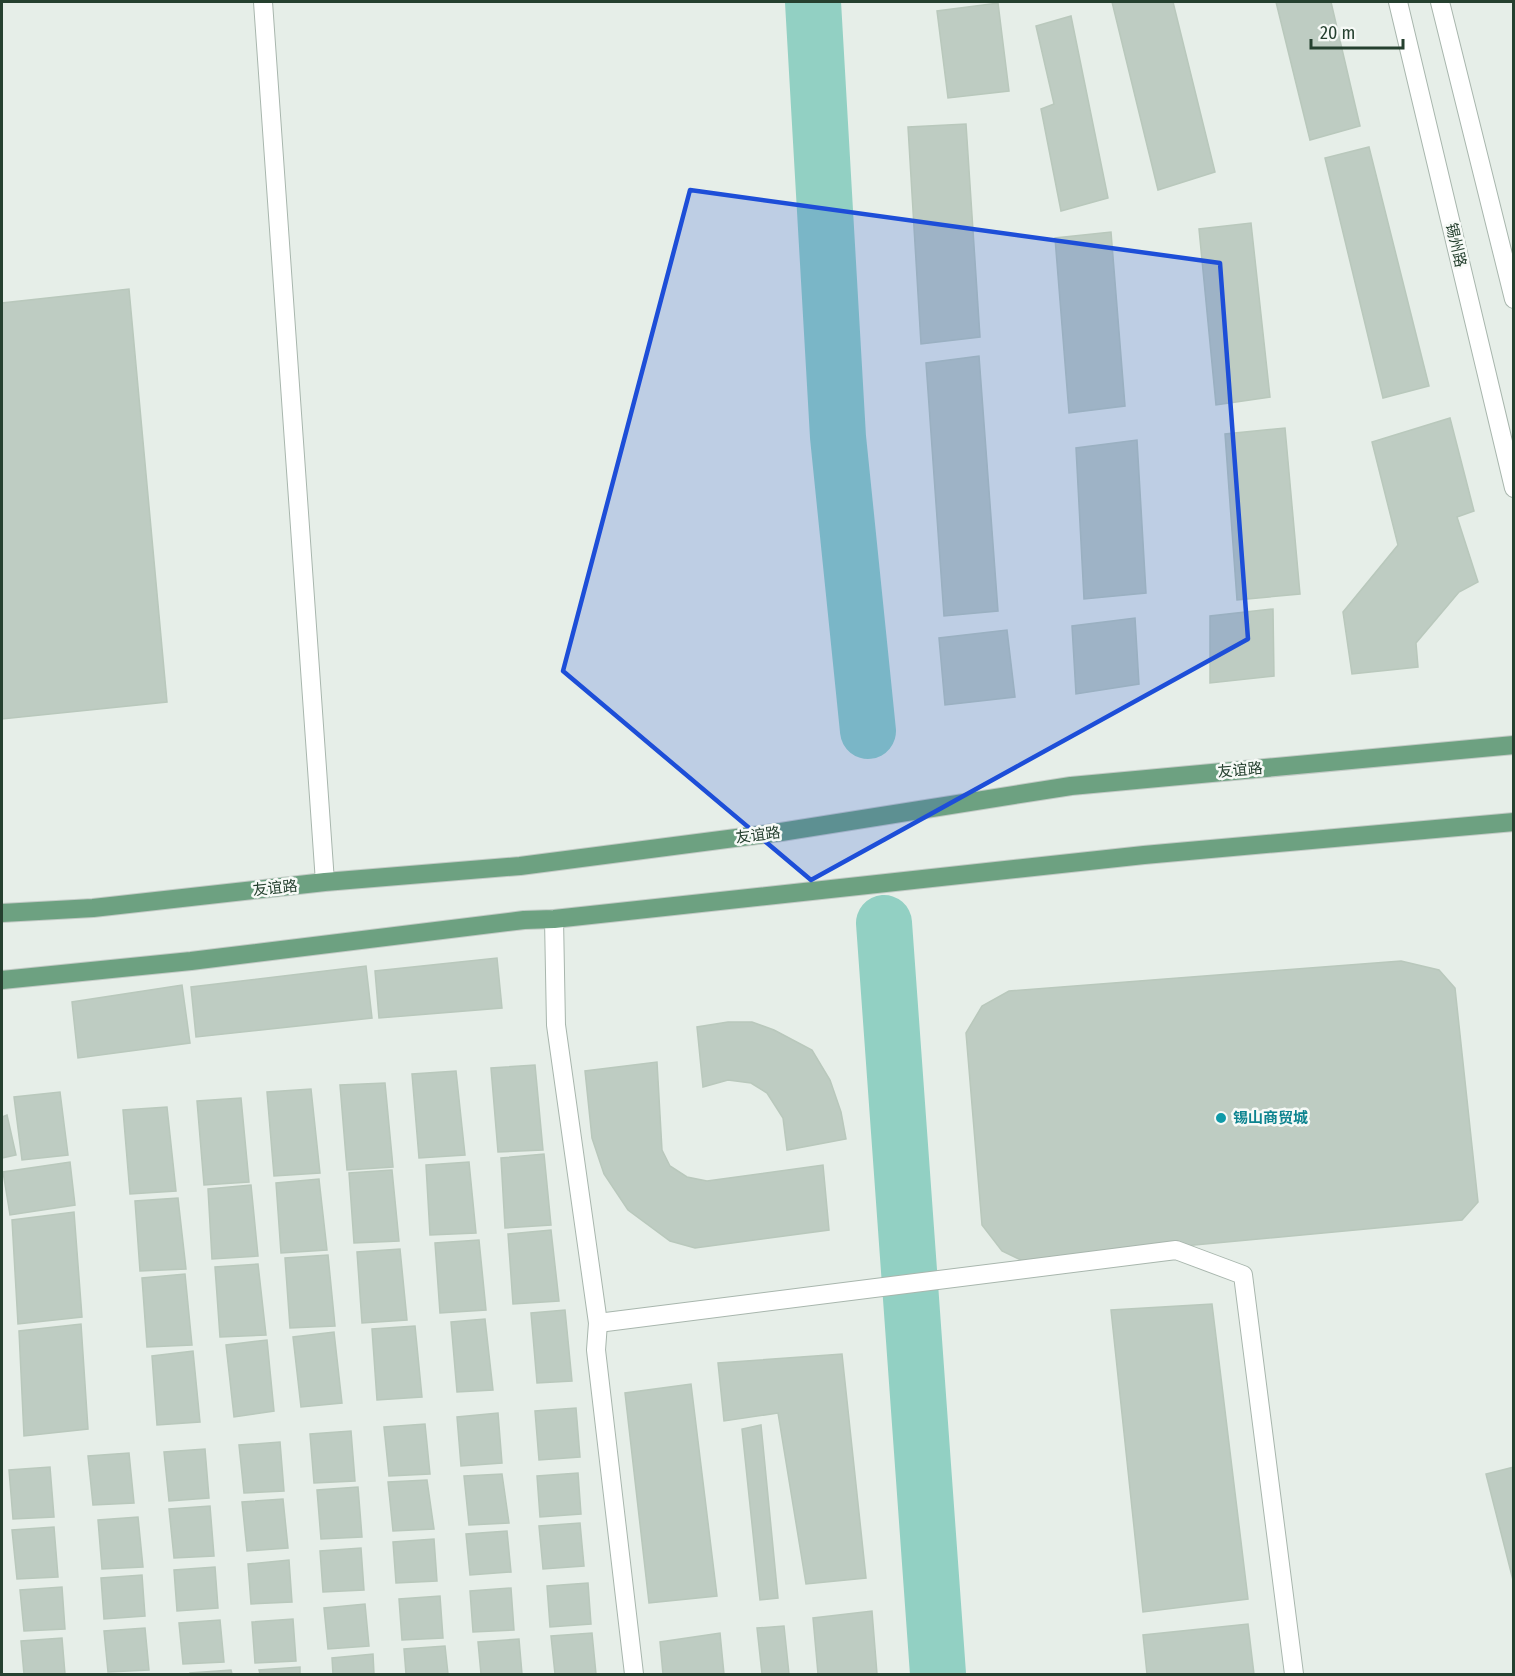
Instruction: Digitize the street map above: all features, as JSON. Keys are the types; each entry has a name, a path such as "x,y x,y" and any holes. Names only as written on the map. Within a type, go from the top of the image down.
{"main road":[{"name":"友谊路","path":"2,913 93,908 325,882 520,866 780,832 1071,786 1514,745"},
{"path":"2,980 191,961 524,920 554,920 1144,855 1514,822"}],"street":[{"path":"263,2 325,882"},
{"name":"锡州路","path":"1398,2 1514,488"},
{"path":"1440,2 1514,299"},
{"path":"554,920 556,1025 598,1323 596,1350 634,1674"},
{"path":"598,1323 1176,1250 1243,1275 1294,1674"}],"highlighted area":[{"path":"690,190 1220,263 1248,639 811,880 563,671"}],"building":[{"path":"1112,2 1173,2 1215,172 1158,190"},
{"path":"1276,2 1331,2 1360,126 1310,140"},
{"path":"998,3 1009,91 948,98 937,11"},
{"path":"1071,16 1108,198 1061,211 1041,109 1054,104 1036,26"},
{"path":"966,124 980,337 921,344 908,127"},
{"path":"1369,147 1429,386 1383,398 1325,158"},
{"path":"1251,223 1270,397 1216,405 1199,229"},
{"path":"1111,232 1125,406 1069,413 1055,238"},
{"path":"129,289 167,702 2,719 2,303"},
{"path":"979,356 998,611 944,616 926,363"},
{"path":"1450,418 1474,511 1457,517 1478,582 1459,592 1416,643 1418,667 1352,674 1343,612 1398,545 1372,442"},
{"path":"1285,428 1300,594 1237,600 1225,434"},
{"path":"1137,440 1146,593 1084,599 1076,448"},
{"path":"1273,609 1274,676 1210,683 1210,616"},
{"path":"1135,618 1139,684 1076,694 1072,626"},
{"path":"1007,630 1015,697 945,705 939,638"},
{"path":"497,958 502,1008 379,1018 375,971"},
{"name":"锡山商贸城","path":"1401,961 1439,970 1455,988 1478,1202 1462,1220 1023,1261 1002,1251 982,1225 966,1033 982,1006 1009,991"},
{"path":"366,966 372,1018 196,1037 191,987"},
{"path":"182,985 190,1043 78,1058 72,1002"},
{"path":"728,1022 752,1022 774,1030 812,1050 830,1080 841,1112 846,1139 787,1150 783,1118 767,1093 751,1083 728,1080 703,1087 697,1027"},
{"path":"657,1062 662,1150 670,1166 687,1177 707,1181 823,1165 829,1230 695,1248 670,1241 628,1210 604,1174 592,1138 585,1071"},
{"path":"535,1065 543,1150 498,1152 491,1068"},
{"path":"456,1071 465,1155 419,1158 412,1074"},
{"path":"385,1083 393,1167 347,1170 340,1085"},
{"path":"311,1089 320,1173 274,1176 267,1092"},
{"path":"60,1092 68,1155 22,1160 14,1097"},
{"path":"241,1098 249,1182 204,1185 197,1101"},
{"path":"167,1107 176,1191 130,1194 123,1110"},
{"path":"7,1115 16,1155 2,1158 2,1117"},
{"path":"544,1154 551,1225 505,1228 501,1158"},
{"path":"70,1162 75,1205 10,1215 3,1172"},
{"path":"469,1162 476,1233 430,1235 426,1165"},
{"path":"392,1170 399,1241 354,1243 349,1173"},
{"path":"319,1179 327,1250 281,1253 276,1183"},
{"path":"251,1185 258,1256 212,1259 208,1189"},
{"path":"178,1198 186,1269 140,1271 135,1201"},
{"path":"74,1212 82,1317 18,1324 12,1220"},
{"path":"551,1230 559,1301 513,1304 508,1234"},
{"path":"479,1240 486,1310 440,1313 435,1243"},
{"path":"400,1249 407,1320 362,1323 357,1252"},
{"path":"328,1255 335,1326 290,1328 285,1258"},
{"path":"258,1264 266,1335 220,1337 215,1267"},
{"path":"185,1274 192,1345 147,1347 142,1278"},
{"path":"1212,1304 1248,1599 1143,1612 1111,1310"},
{"path":"565,1310 572,1381 537,1383 531,1313"},
{"path":"485,1319 493,1390 457,1392 451,1322"},
{"path":"81,1324 88,1429 24,1436 19,1331"},
{"path":"415,1326 422,1397 377,1400 372,1329"},
{"path":"334,1332 342,1403 301,1407 293,1337"},
{"path":"267,1340 274,1411 234,1417 226,1345"},
{"path":"193,1351 200,1422 157,1425 152,1356"},
{"path":"842,1354 866,1578 806,1584 778,1413 724,1421 718,1363"},
{"path":"691,1384 717,1596 649,1603 625,1393"},
{"path":"576,1408 580,1457 539,1460 535,1411"},
{"path":"498,1413 502,1463 461,1466 457,1417"},
{"path":"425,1424 430,1474 389,1476 384,1427"},
{"path":"761,1425 778,1598 760,1600 742,1429"},
{"path":"351,1431 355,1481 314,1483 310,1434"},
{"path":"280,1442 284,1491 244,1493 239,1445"},
{"path":"205,1449 209,1498 169,1501 164,1452"},
{"path":"129,1453 134,1503 93,1505 88,1456"},
{"path":"50,1467 54,1517 13,1519 9,1470"},
{"path":"1514,1467 1514,1584 1486,1474"},
{"path":"578,1473 581,1514 540,1517 537,1476"},
{"path":"502,1474 509,1523 469,1525 464,1476"},
{"path":"427,1480 434,1529 393,1531 388,1482"},
{"path":"358,1487 362,1537 321,1539 317,1490"},
{"path":"283,1499 288,1548 247,1551 242,1502"},
{"path":"210,1506 214,1556 174,1558 169,1509"},
{"path":"138,1517 143,1567 102,1569 98,1520"},
{"path":"580,1523 584,1566 543,1569 539,1526"},
{"path":"54,1527 58,1577 17,1579 12,1530"},
{"path":"507,1531 511,1572 470,1575 466,1534"},
{"path":"434,1539 437,1581 396,1583 393,1542"},
{"path":"361,1548 364,1590 323,1592 320,1551"},
{"path":"289,1560 292,1602 251,1604 248,1564"},
{"path":"215,1567 218,1608 177,1611 174,1570"},
{"path":"142,1575 145,1616 104,1619 101,1578"},
{"path":"588,1583 591,1624 550,1627 547,1586"},
{"path":"62,1587 65,1629 24,1631 20,1590"},
{"path":"511,1588 514,1630 473,1632 470,1591"},
{"path":"440,1596 443,1638 402,1640 399,1599"},
{"path":"365,1604 369,1646 328,1649 324,1608"},
{"path":"872,1611 877,1674 818,1674 813,1618"},
{"path":"293,1619 296,1661 255,1663 252,1622"},
{"path":"220,1620 224,1662 183,1664 179,1623"},
{"path":"1248,1624 1254,1674 1147,1674 1143,1635"},
{"path":"784,1626 789,1674 762,1674 757,1628"},
{"path":"145,1628 149,1670 108,1672 104,1631"},
{"path":"592,1633 596,1674 555,1674 551,1636"},
{"path":"720,1633 724,1674 663,1674 660,1642"},
{"path":"62,1638 65,1674 24,1674 21,1641"},
{"path":"519,1639 522,1674 481,1674 478,1642"},
{"path":"445,1646 448,1674 406,1674 404,1649"},
{"path":"373,1654 374,1674 333,1674 332,1658"},
{"path":"300,1667 300,1674 260,1674 259,1670"},
{"path":"231,1670 232,1674 190,1674 190,1673"}],"waterway":[{"path":"813,2 838,437 868,731"},
{"path":"884,923 938,1674"}],"place":[{"name":"锡山商贸城","path":"1221,1118"}]}
